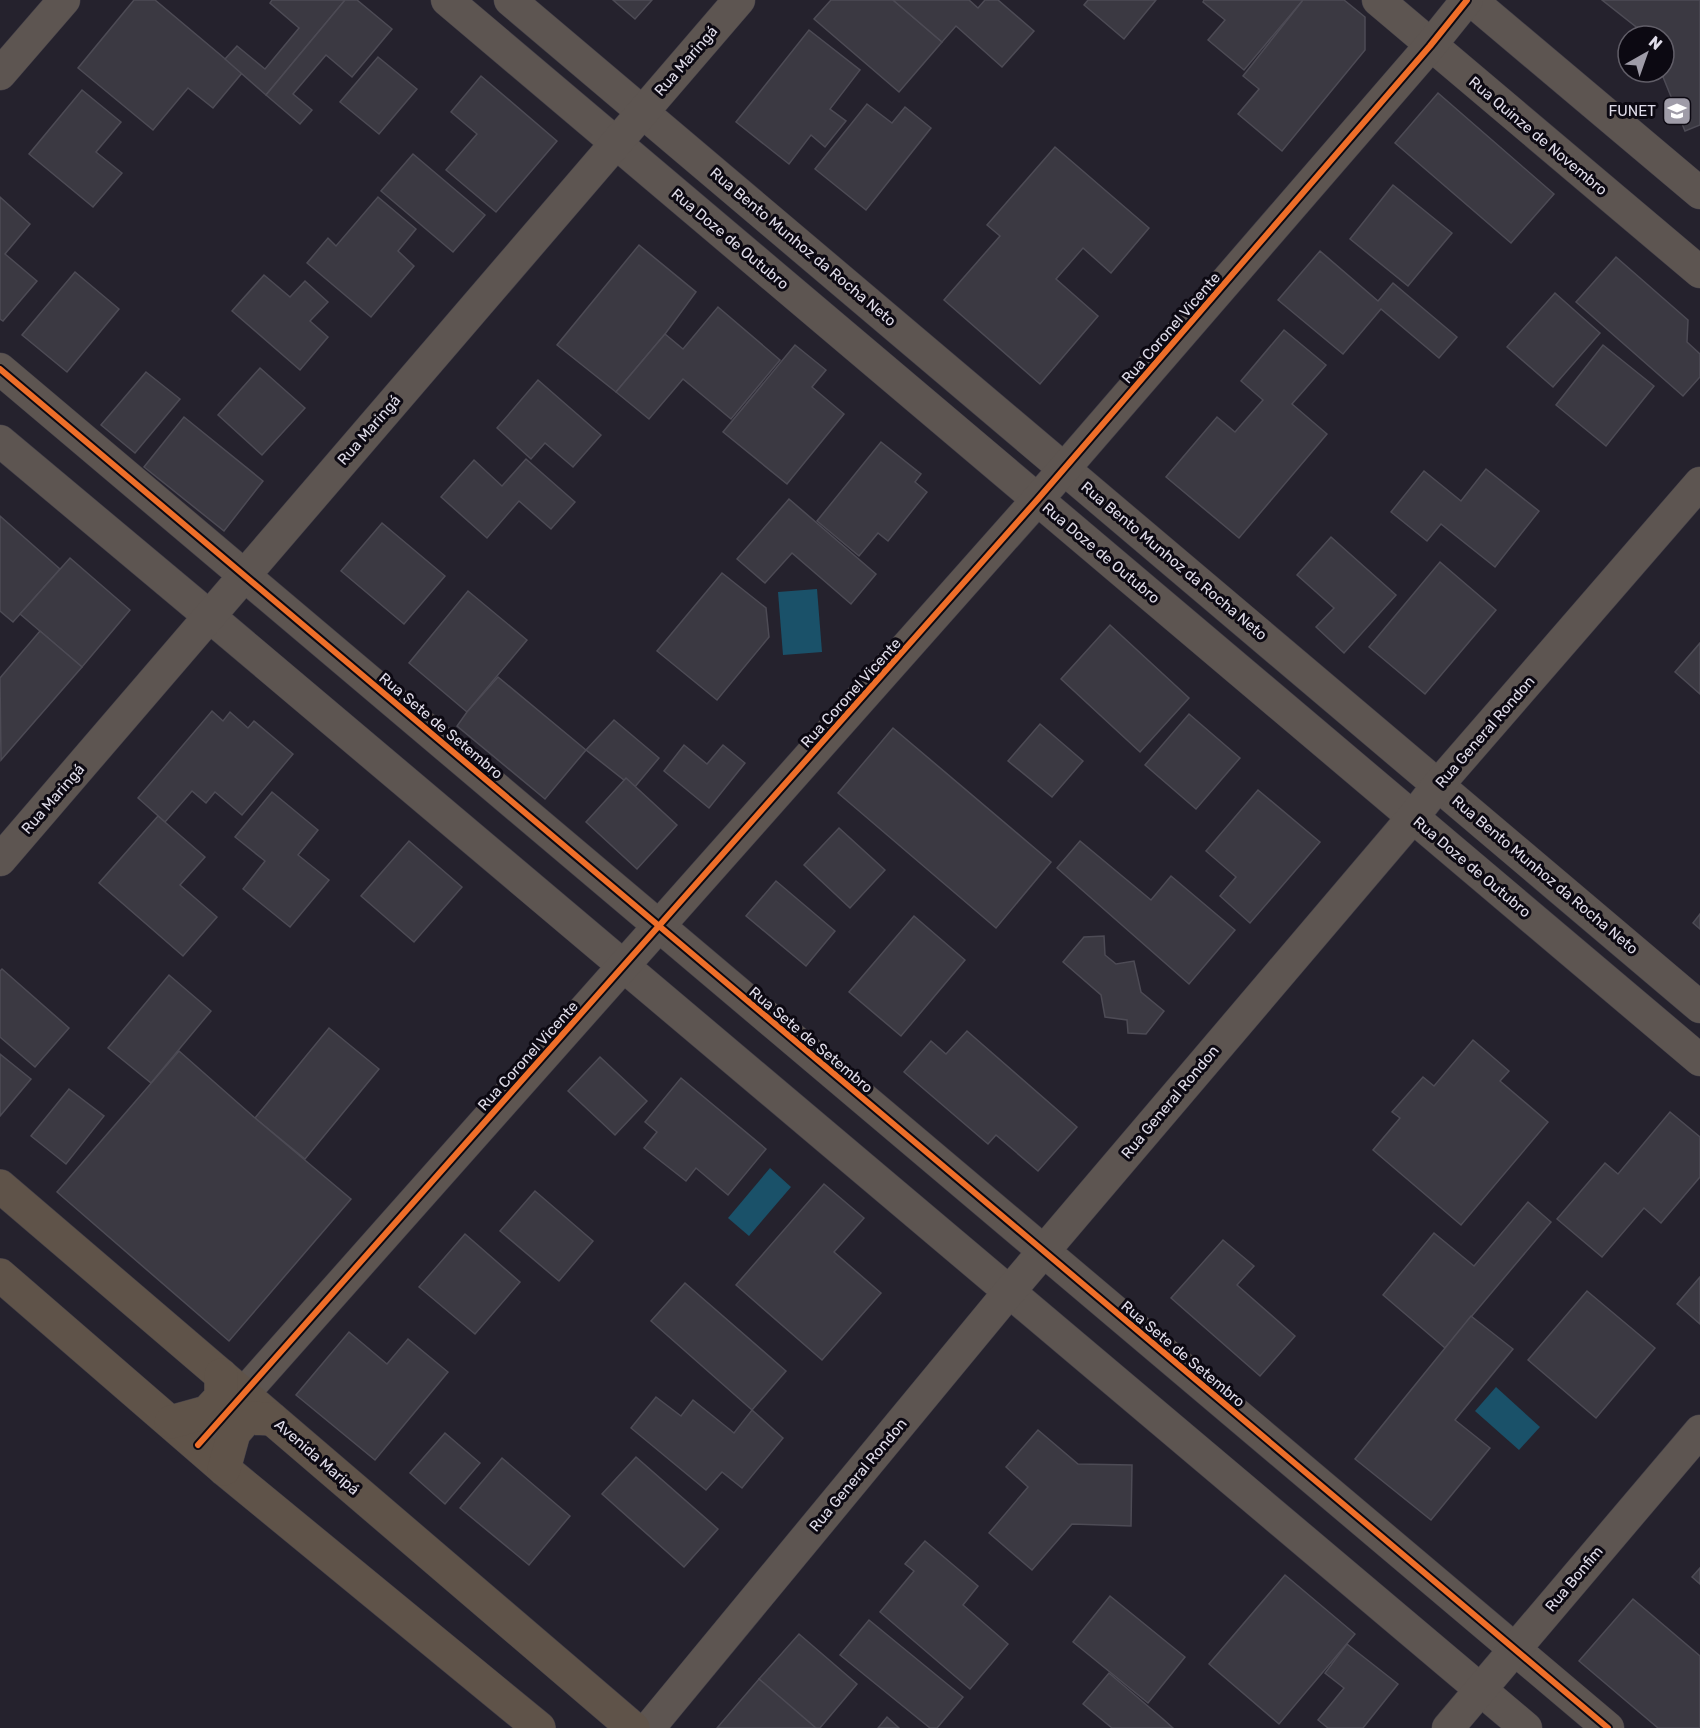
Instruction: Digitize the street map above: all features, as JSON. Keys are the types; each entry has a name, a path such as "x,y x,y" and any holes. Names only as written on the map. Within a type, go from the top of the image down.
{"main road":[{"name":"Avenida Maripá","path":"0,1186 633,1728"},
{"path":"0,1275 224,1469 539,1728"},
{"path":"171,1422 207,1412 232,1385"},
{"path":"224,1469 234,1433 247,1418 272,1419"}],"street":[{"path":"0,74 64,0"},
{"name":"Rua Doze de Outubro","path":"447,0 1700,1060"},
{"name":"Rua Bento Munhoz da Rocha Neto","path":"510,0 1700,1006"},
{"name":"Rua Maringá","path":"0,860 739,0"},
{"name":"Rua Quinze de Novembro","path":"1378,0 1700,272"},
{"path":"1469,0 1700,193"},
{"name":"Rua Coronel Vicente","path":"198,1445 232,1385 659,927 1038,500 1469,0"},
{"name":"Rua Sete de Setembro","path":"0,369 1608,1728"},
{"path":"0,441 1526,1728"},
{"name":"Rua General Rondon","path":"649,1728 1009,1292 1438,785 1700,483"},
{"name":"Rua Bonfim","path":"1448,1728 1700,1431"}],"water":[{"path":"817,589 822,652 783,655 778,592"},
{"path":"770,1168 791,1187 749,1236 728,1218"},
{"path":"1496,1387 1540,1427 1519,1450 1475,1411"}],"building":[{"path":"134,0 155,0 242,73 213,108 188,88 153,130 78,68"},
{"path":"272,0 345,0 266,95 225,59 237,46 265,69 299,28 270,3"},
{"path":"345,0 357,0 392,29 352,77 326,55 293,94 312,110 300,124 266,95"},
{"path":"613,0 652,0 635,19"},
{"path":"831,0 893,0 942,42 899,92 814,19"},
{"path":"893,0 969,0 978,8 985,0 998,0 1034,31 1002,67 956,26 942,42"},
{"path":"1088,0 1156,0 1124,39 1084,5"},
{"path":"1204,0 1303,0 1244,70 1208,40 1225,20 1203,2"},
{"path":"1303,0 1344,0 1365,17 1365,50 1282,151 1238,114 1259,89 1243,76"},
{"path":"1602,0 1700,0 1700,125 1685,131 1666,84 1676,84 1676,24 1632,24"},
{"path":"809,30 860,70 830,109 846,121 825,147 811,135 789,164 736,122"},
{"path":"378,57 417,89 379,134 340,102"},
{"path":"481,76 557,141 496,212 446,170 477,134 451,112"},
{"path":"82,90 121,122 96,152 122,173 93,207 29,154"},
{"path":"1438,93 1554,194 1511,243 1395,143"},
{"path":"867,104 892,123 905,107 931,128 866,210 815,169"},
{"path":"1055,147 1149,228 1111,273 1083,248 1056,279 1098,316 1040,384 944,300 1000,236 987,225"},
{"path":"413,154 485,215 453,252 381,191"},
{"path":"1393,185 1452,233 1408,286 1350,239"},
{"path":"0,197 30,224 5,254 37,281 3,321 0,319"},
{"path":"378,197 416,229 398,251 414,266 371,317 307,263 328,238 336,246"},
{"path":"639,245 696,292 665,334 616,392 557,345"},
{"path":"1320,251 1378,301 1393,283 1457,337 1439,358 1381,309 1343,354 1278,300"},
{"path":"1616,257 1688,320 1687,342 1700,354 1700,377 1683,396 1576,302"},
{"path":"75,272 119,309 67,372 22,335"},
{"path":"264,275 290,297 305,281 328,302 310,321 328,337 300,370 232,311"},
{"path":"1555,293 1600,333 1553,387 1507,347"},
{"path":"718,307 780,360 731,419 683,379 649,419 616,392 665,334 683,349"},
{"path":"1284,330 1326,365 1292,404 1327,434 1239,538 1166,477 1217,417 1235,432 1263,400 1241,381"},
{"path":"795,345 826,370 812,387 844,414 787,484 723,432"},
{"path":"1603,345 1654,386 1606,446 1556,405"},
{"path":"260,368 305,408 262,455 218,415"},
{"path":"146,372 180,399 135,453 101,425"},
{"path":"538,380 601,435 573,467 545,443 531,459 497,428"},
{"path":"184,417 263,481 224,531 144,467"},
{"path":"881,442 921,474 915,482 927,492 888,541 878,533 859,556 817,521"},
{"path":"526,459 575,502 551,529 519,501 487,538 441,497 474,460 502,486"},
{"path":"1486,469 1539,511 1495,567 1441,524 1427,541 1391,512 1424,471 1461,501"},
{"path":"789,499 876,574 851,604 792,553 765,583 737,559"},
{"path":"0,516 60,569 13,622 0,611"},
{"path":"382,523 445,576 404,624 341,571"},
{"path":"1331,537 1396,595 1344,653 1316,627 1334,608 1297,575"},
{"path":"70,558 130,610 82,667 20,614"},
{"path":"1440,562 1496,610 1425,694 1369,647"},
{"path":"722,573 766,608 769,637 717,700 657,651"},
{"path":"468,591 527,640 467,712 409,663"},
{"path":"1110,625 1189,698 1140,752 1061,679"},
{"path":"40,631 82,667 1,760 0,678"},
{"path":"1700,643 1700,694 1675,672"},
{"path":"498,677 586,750 545,799 457,726"},
{"path":"212,711 223,721 230,712 248,728 254,721 293,754 242,815 215,792 206,803 192,791 165,822 138,798"},
{"path":"1189,714 1240,758 1196,809 1145,765"},
{"path":"614,720 659,758 634,788 586,750"},
{"path":"1040,724 1083,761 1052,797 1008,761"},
{"path":"893,728 1051,862 996,928 838,793"},
{"path":"684,745 707,764 723,745 745,763 709,808 664,771"},
{"path":"626,778 677,825 637,869 586,822"},
{"path":"1258,790 1320,842 1250,923 1220,896 1236,877 1206,851"},
{"path":"272,792 318,830 298,855 329,880 290,927 243,889 265,861 235,837"},
{"path":"158,816 205,857 180,885 217,917 183,956 99,883"},
{"path":"839,828 885,870 850,908 804,865"},
{"path":"409,841 462,887 414,942 361,896"},
{"path":"1080,841 1151,900 1171,876 1235,930 1189,984 1057,868"},
{"path":"776,881 835,931 806,966 746,916"},
{"path":"1700,914 1700,929 1693,923"},
{"path":"914,916 965,960 901,1036 849,992"},
{"path":"1104,936 1105,955 1116,964 1134,961 1141,992 1164,1011 1146,1034 1128,1033 1127,1020 1105,1017 1101,995 1063,962 1084,937"},
{"path":"2,969 69,1028 35,1067 0,1037 0,971"},
{"path":"169,975 211,1011 151,1083 108,1048"},
{"path":"329,1028 379,1069 305,1159 255,1118"},
{"path":"967,1031 1077,1127 1038,1171 996,1135 988,1144 904,1072 931,1041 946,1054"},
{"path":"1473,1040 1509,1071 1500,1081 1548,1122 1461,1225 1373,1150 1400,1118 1392,1112 1423,1077 1434,1086"},
{"path":"179,1051 351,1199 229,1341 57,1192"},
{"path":"0,1054 31,1079 0,1116"},
{"path":"600,1057 647,1101 615,1135 568,1091"},
{"path":"681,1078 766,1149 728,1195 696,1168 686,1181 644,1148 657,1132 645,1122"},
{"path":"69,1089 104,1116 66,1164 31,1136"},
{"path":"1670,1112 1700,1137 1700,1177 1661,1223 1644,1208 1602,1257 1557,1219 1605,1163 1618,1174"},
{"path":"824,1184 864,1218 834,1252 881,1293 822,1360 736,1285"},
{"path":"535,1191 593,1241 559,1281 500,1231"},
{"path":"1528,1202 1551,1222 1445,1348 1383,1295 1434,1233 1474,1266"},
{"path":"465,1234 520,1282 475,1334 419,1287"},
{"path":"1223,1240 1254,1266 1237,1285 1295,1336 1260,1376 1171,1298"},
{"path":"1700,1277 1700,1324 1677,1304"},
{"path":"685,1283 786,1371 752,1410 651,1321"},
{"path":"1587,1291 1655,1348 1596,1418 1528,1360"},
{"path":"1471,1316 1513,1349 1455,1420 1490,1448 1431,1520 1355,1459"},
{"path":"349,1332 387,1364 408,1339 448,1372 375,1460 296,1395"},
{"path":"656,1397 681,1416 693,1400 734,1433 752,1410 783,1438 742,1488 722,1472 706,1490 631,1428"},
{"path":"1038,1430 1078,1464 1132,1465 1131,1526 1072,1524 1032,1570 989,1533 1028,1487 1006,1467"},
{"path":"445,1433 480,1463 445,1504 410,1473"},
{"path":"636,1457 718,1529 684,1567 602,1494"},
{"path":"502,1458 570,1516 529,1565 460,1508"},
{"path":"925,1541 978,1586 963,1605 1008,1644 970,1689 880,1612 914,1571 905,1564"},
{"path":"1700,1568 1700,1584 1692,1577"},
{"path":"1285,1575 1355,1634 1279,1724 1209,1664"},
{"path":"1110,1596 1185,1657 1148,1703 1073,1642"},
{"path":"1633,1599 1700,1656 1700,1728 1658,1728 1579,1661"},
{"path":"869,1620 963,1697 937,1728 930,1728 840,1655"},
{"path":"799,1634 857,1684 820,1728 814,1728 759,1679"},
{"path":"1347,1644 1398,1684 1363,1728 1328,1728 1318,1720 1344,1688 1325,1673"},
{"path":"1109,1673 1173,1728 1112,1728 1083,1704"},
{"path":"759,1679 816,1728 717,1728"},
{"path":"887,1717 899,1728 878,1728"}],"cycle path":[{"path":"198,1445 1038,499 1430,46 1467,0"},
{"path":"0,369 1608,1728"}],"place":[{"name":"FUNET","path":"1677,111"}]}
